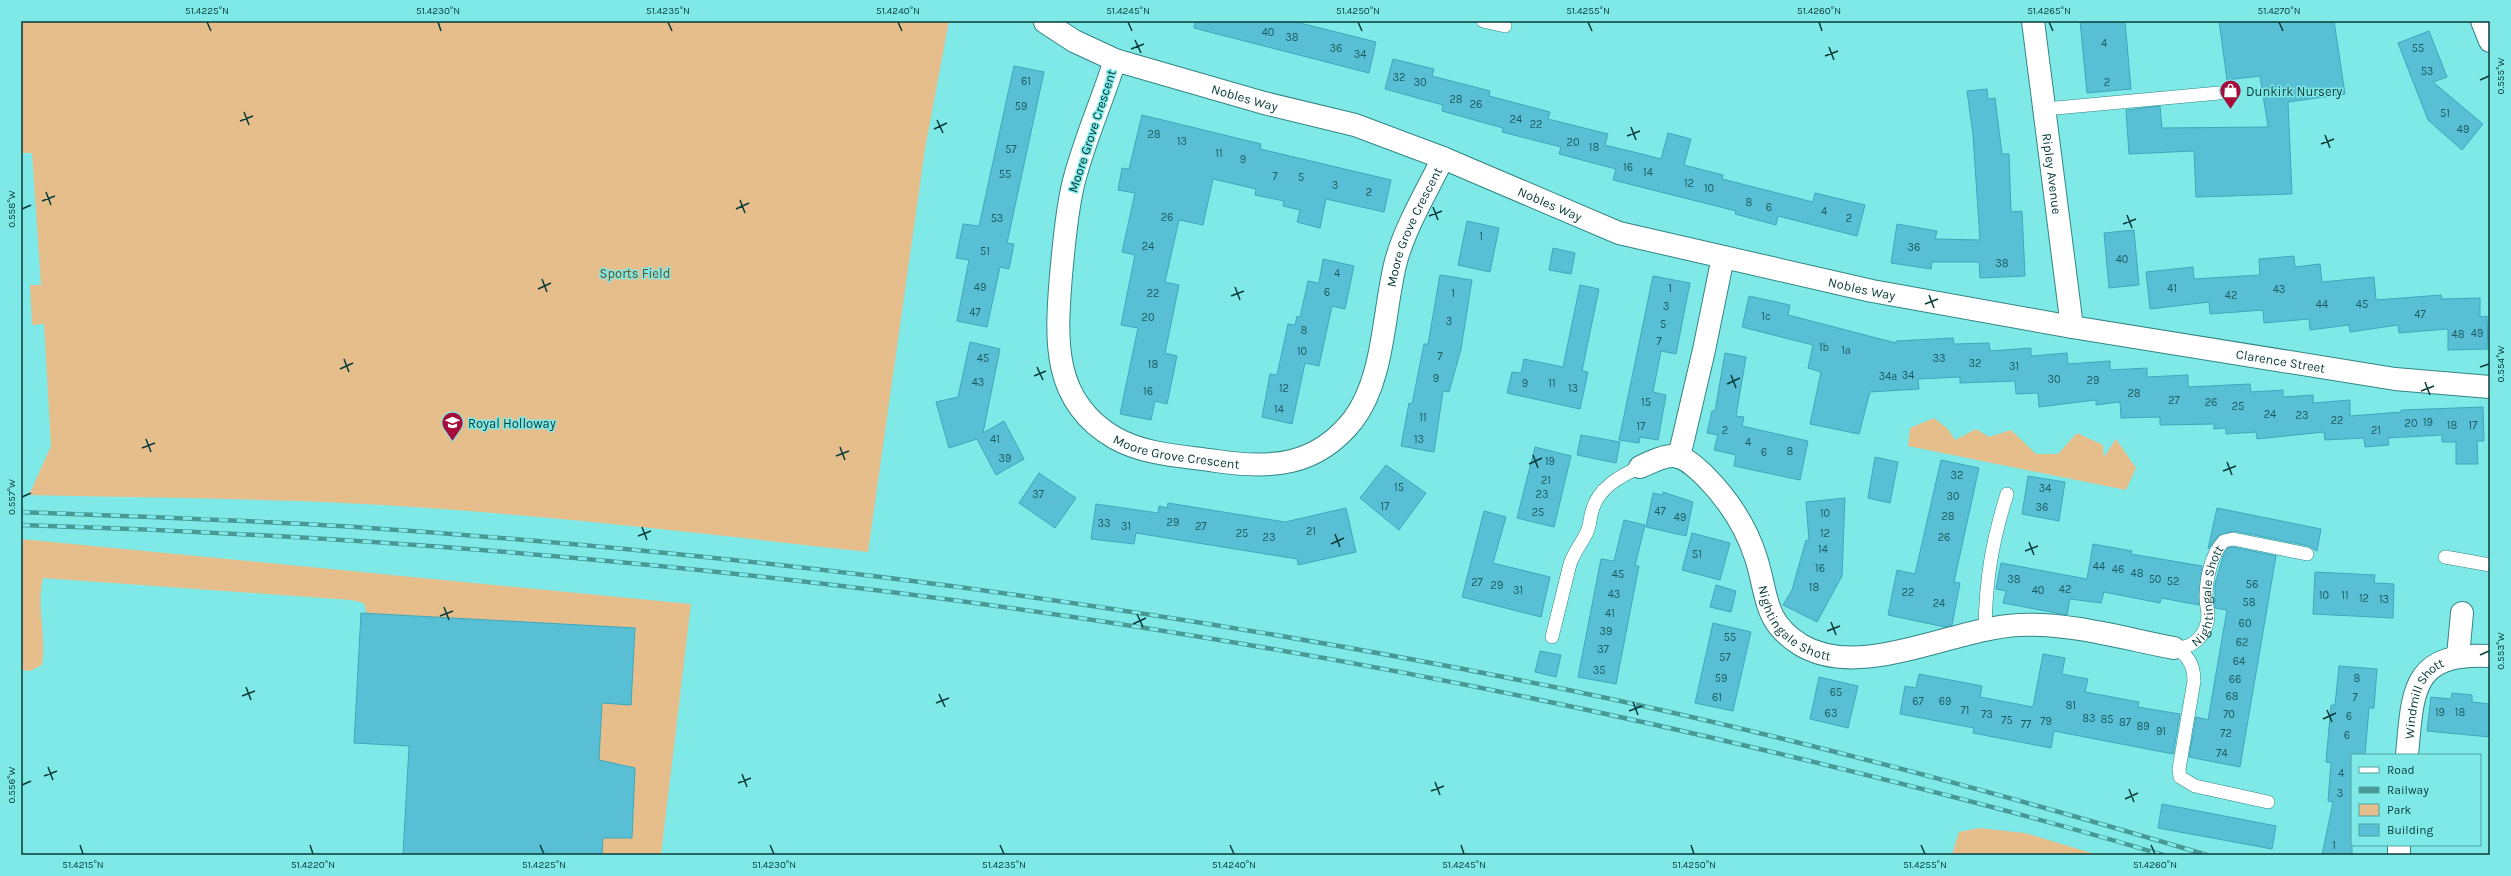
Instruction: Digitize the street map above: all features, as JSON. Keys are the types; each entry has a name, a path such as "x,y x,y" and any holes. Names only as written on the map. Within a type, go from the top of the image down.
{"street":[{"name":"Ripley Avenue","path":"2033,21 2072,327"},
{"path":"2482,21 2490,42"},
{"name":"Nobles Way","path":"1045,22 1074,41 1115,60 1264,103 1355,125 1443,158 1618,233 1872,291 2072,327"},
{"name":"Moore Grove Crescent","path":"1115,60 1073,186 1066,224 1057,333 1063,371 1070,391 1082,412 1115,438 1136,448 1260,467 1298,460 1318,450 1337,436 1352,421 1365,401 1373,381 1396,261 1410,226 1443,158"},
{"path":"1640,466 1672,456 1679,457 1708,334 1723,257"},
{"name":"Clarence Street","path":"2072,327 2395,379 2490,387"},
{"name":"Nightingale Shott","path":"1679,457 1693,464 1716,488 1733,510 1756,558 1762,590 1772,615 1788,635 1800,644 1827,655 1872,657 1985,628 2020,624 2058,627 2174,648"},
{"name":"Windmill Shott","path":"2458,656 2462,613"},
{"name":"Windmill Shott","path":"2407,754 2413,697 2417,684 2426,673 2436,665 2449,658 2458,656 2490,656"}],"lane":[{"path":"1483,21 1505,26"},
{"path":"2045,109 2219,92"},
{"path":"1552,637 1573,553 1586,533 1592,510 1598,497 1613,481 1640,466"},
{"path":"1985,628 1986,589 1993,542 2007,494"},
{"name":"Nightingale Shott","path":"2174,648 2191,646 2204,632 2207,623 2206,598 2214,556 2224,541 2233,539 2307,554"},
{"path":"2445,558 2490,565"},
{"name":"Nightingale Shott","path":"2174,648 2184,653 2194,670 2194,681 2179,769 2180,776 2195,786 2268,802"}],"green space":[{"name":"Sports Field","path":"21,21 949,21 925,149 868,552 584,521 371,504 199,498 29,495 51,446 44,324 32,325 30,285 41,285 32,153 21,153"},
{"path":"1934,418 1948,429 1955,440 1976,429 1989,437 2011,430 2036,454 2058,454 2077,433 2103,445 2104,457 2116,439 2136,468 2126,490 1908,446 1910,428"},
{"path":"21,539 691,604 661,855 602,855 603,838 632,838 635,768 599,760 602,703 631,704 635,628 367,614 364,603 351,600 43,578 41,589 43,643 42,665 30,671 21,670"},
{"path":"1979,828 2025,833 2098,855 1952,855 1959,832"}],"building":[{"path":"1195,21 1292,21 1376,42 1369,73 1194,28"},
{"path":"2080,21 2125,21 2131,89 2087,93"},
{"path":"2219,21 2334,21 2345,94 2288,102 2292,194 2196,197 2194,151 2129,154 2126,110 2160,106 2162,128 2268,127 2260,76 2227,80"},
{"path":"2429,31 2447,77 2433,82 2483,124 2462,150 2428,120 2398,43"},
{"path":"1393,59 1434,69 1432,76 1490,91 1489,96 1550,112 1548,119 1608,134 1605,145 1661,159 1668,133 1691,139 1684,165 1723,175 1722,179 1813,202 1815,193 1865,205 1857,236 1778,216 1776,225 1735,214 1736,211 1613,180 1616,169 1559,154 1561,147 1502,132 1503,128 1442,111 1443,105 1385,89"},
{"path":"1014,66 1044,72 1007,243 1014,244 1009,269 1000,267 987,327 957,321 969,260 956,258 963,224 979,226"},
{"path":"1987,89 1988,99 1995,98 2002,154 2009,154 2011,212 2022,211 2025,276 1980,278 1979,262 1932,262 1931,269 1891,263 1897,224 1937,231 1935,239 1980,240 1973,135 1967,91"},
{"path":"1142,115 1261,144 1260,149 1391,180 1384,212 1326,199 1320,228 1297,222 1300,210 1283,206 1284,201 1255,195 1256,189 1213,179 1203,225 1179,220 1165,282 1179,285 1165,353 1177,356 1167,404 1155,401 1151,420 1120,414 1138,328 1121,325 1135,255 1122,252 1135,193 1118,190 1122,168 1129,169"},
{"path":"1467,221 1499,228 1490,272 1458,265"},
{"path":"2134,230 2139,285 2109,288 2104,233"},
{"path":"1553,248 1575,253 1571,274 1549,270"},
{"path":"2294,256 2295,267 2320,264 2322,282 2374,277 2376,300 2441,295 2442,299 2480,298 2480,317 2487,316 2488,349 2448,350 2448,329 2399,333 2398,325 2350,332 2349,325 2310,330 2309,319 2264,323 2263,310 2210,314 2209,302 2150,309 2146,272 2193,267 2194,279 2260,275 2259,259"},
{"path":"1323,259 1354,266 1345,309 1332,306 1319,366 1305,363 1292,424 1262,417 1270,374 1277,375 1288,324 1295,325 1297,316 1300,317 1308,281 1319,283"},
{"path":"1440,275 1472,280 1461,349 1449,392 1443,391 1434,452 1401,446 1409,403 1412,404 1424,344 1428,344"},
{"path":"1653,276 1690,283 1676,354 1661,351 1653,392 1666,395 1658,440 1640,437 1639,443 1619,440"},
{"path":"1580,285 1599,289 1582,371 1588,372 1580,409 1507,393 1512,372 1521,373 1524,359 1563,367"},
{"path":"1749,296 1790,305 1788,315 1896,343 1896,341 1953,338 1954,344 1989,343 1990,351 2031,348 2031,356 2067,353 2068,364 2110,361 2110,370 2147,368 2147,377 2188,375 2188,387 2250,384 2251,392 2283,390 2283,397 2313,395 2313,403 2350,400 2350,416 2401,412 2401,410 2483,407 2484,441 2477,441 2478,464 2456,464 2456,442 2442,442 2442,435 2388,438 2389,445 2365,447 2364,438 2325,440 2324,432 2257,439 2256,432 2226,434 2226,428 2214,429 2214,424 2160,425 2160,417 2121,418 2120,402 2096,405 2096,400 2039,407 2038,393 2016,394 2015,381 1960,383 1960,377 1918,379 1919,389 1870,392 1859,434 1810,424 1821,372 1808,368 1813,345 1742,327"},
{"path":"970,342 1000,349 983,433 1004,421 1024,459 996,475 977,439 949,448 936,402 958,397"},
{"path":"1725,353 1746,357 1736,416 1744,417 1742,426 1808,441 1800,480 1734,466 1736,455 1714,450 1718,435 1707,433 1712,411 1715,411"},
{"path":"1581,435 1620,442 1616,463 1577,455"},
{"path":"1535,447 1571,456 1554,527 1517,518"},
{"path":"1875,457 1898,462 1890,503 1868,498"},
{"path":"1941,460 1979,468 1954,582 1960,583 1952,625 1945,627 1888,615 1897,570 1915,574"},
{"path":"1386,465 1426,493 1399,530 1360,498"},
{"path":"1039,473 1076,498 1055,528 1019,503"},
{"path":"2028,476 2065,482 2059,521 2022,514"},
{"path":"1663,492 1693,502 1686,536 1646,527 1653,493 1662,495"},
{"path":"1845,498 1842,576 1817,622 1783,605 1792,590 1806,540 1809,540 1806,502"},
{"path":"1168,503 1285,522 1346,508 1356,552 1298,565 1297,559 1136,533 1134,544 1091,539 1096,504 1158,513 1159,506 1167,508"},
{"path":"2217,508 2321,529 2317,551 2309,546 2234,531 2218,536 2208,549"},
{"path":"1484,511 1506,517 1493,563 1550,577 1541,617 1462,597"},
{"path":"1624,520 1645,525 1635,566 1639,566 1616,684 1578,677 1601,559 1614,561"},
{"path":"1692,533 1730,543 1720,580 1682,570"},
{"path":"2093,544 2132,551 2131,554 2202,566 2199,605 2161,598 2160,603 2104,592 2101,603 2070,599 2067,615 2003,603 2006,591 1996,589 2001,563 2087,579"},
{"path":"2233,547 2276,556 2240,767 2189,757 2196,717 2208,720 2227,610 2215,608 2215,584 2223,556 2228,548"},
{"path":"2315,572 2375,575 2374,583 2394,584 2393,618 2313,614"},
{"path":"1716,585 1736,591 1731,612 1710,607"},
{"path":"361,613 635,628 631,705 602,703 599,760 635,768 632,838 603,838 602,855 403,855 409,746 354,743"},
{"path":"1713,623 1751,632 1733,711 1695,703"},
{"path":"1540,651 1561,655 1556,677 1535,672"},
{"path":"2043,654 2065,658 2062,674 2088,679 2085,692 2139,702 2138,707 2180,714 2173,754 2054,731 2051,748 1973,733 1974,728 1900,714 1905,686 1916,688 1919,674 1982,686 1980,697 2033,707"},
{"path":"2339,666 2377,669 2374,708 2369,708 2365,754 2351,754 2352,855 2322,855 2333,802 2328,801 2331,763 2326,762 2331,705 2335,705"},
{"path":"1819,677 1858,686 1848,728 1810,719"},
{"path":"2452,693 2472,695 2472,702 2490,704 2490,737 2427,731 2431,697 2451,699"},
{"path":"2162,804 2276,826 2272,849 2158,828"}],"railway":[{"path":"21,512 188,518 355,527 506,538 658,552 809,568 960,587 1260,632 1559,688 1722,724 1884,764 2046,808 2207,855"},
{"path":"21,525 245,534 468,549 691,569 913,595 1135,626 1355,664 1575,707 1793,757 1979,803 2163,855"}],"place":[{"name":"Dunkirk Nursery","path":"2231,110"},
{"name":"Royal Holloway","path":"452,442"}]}
